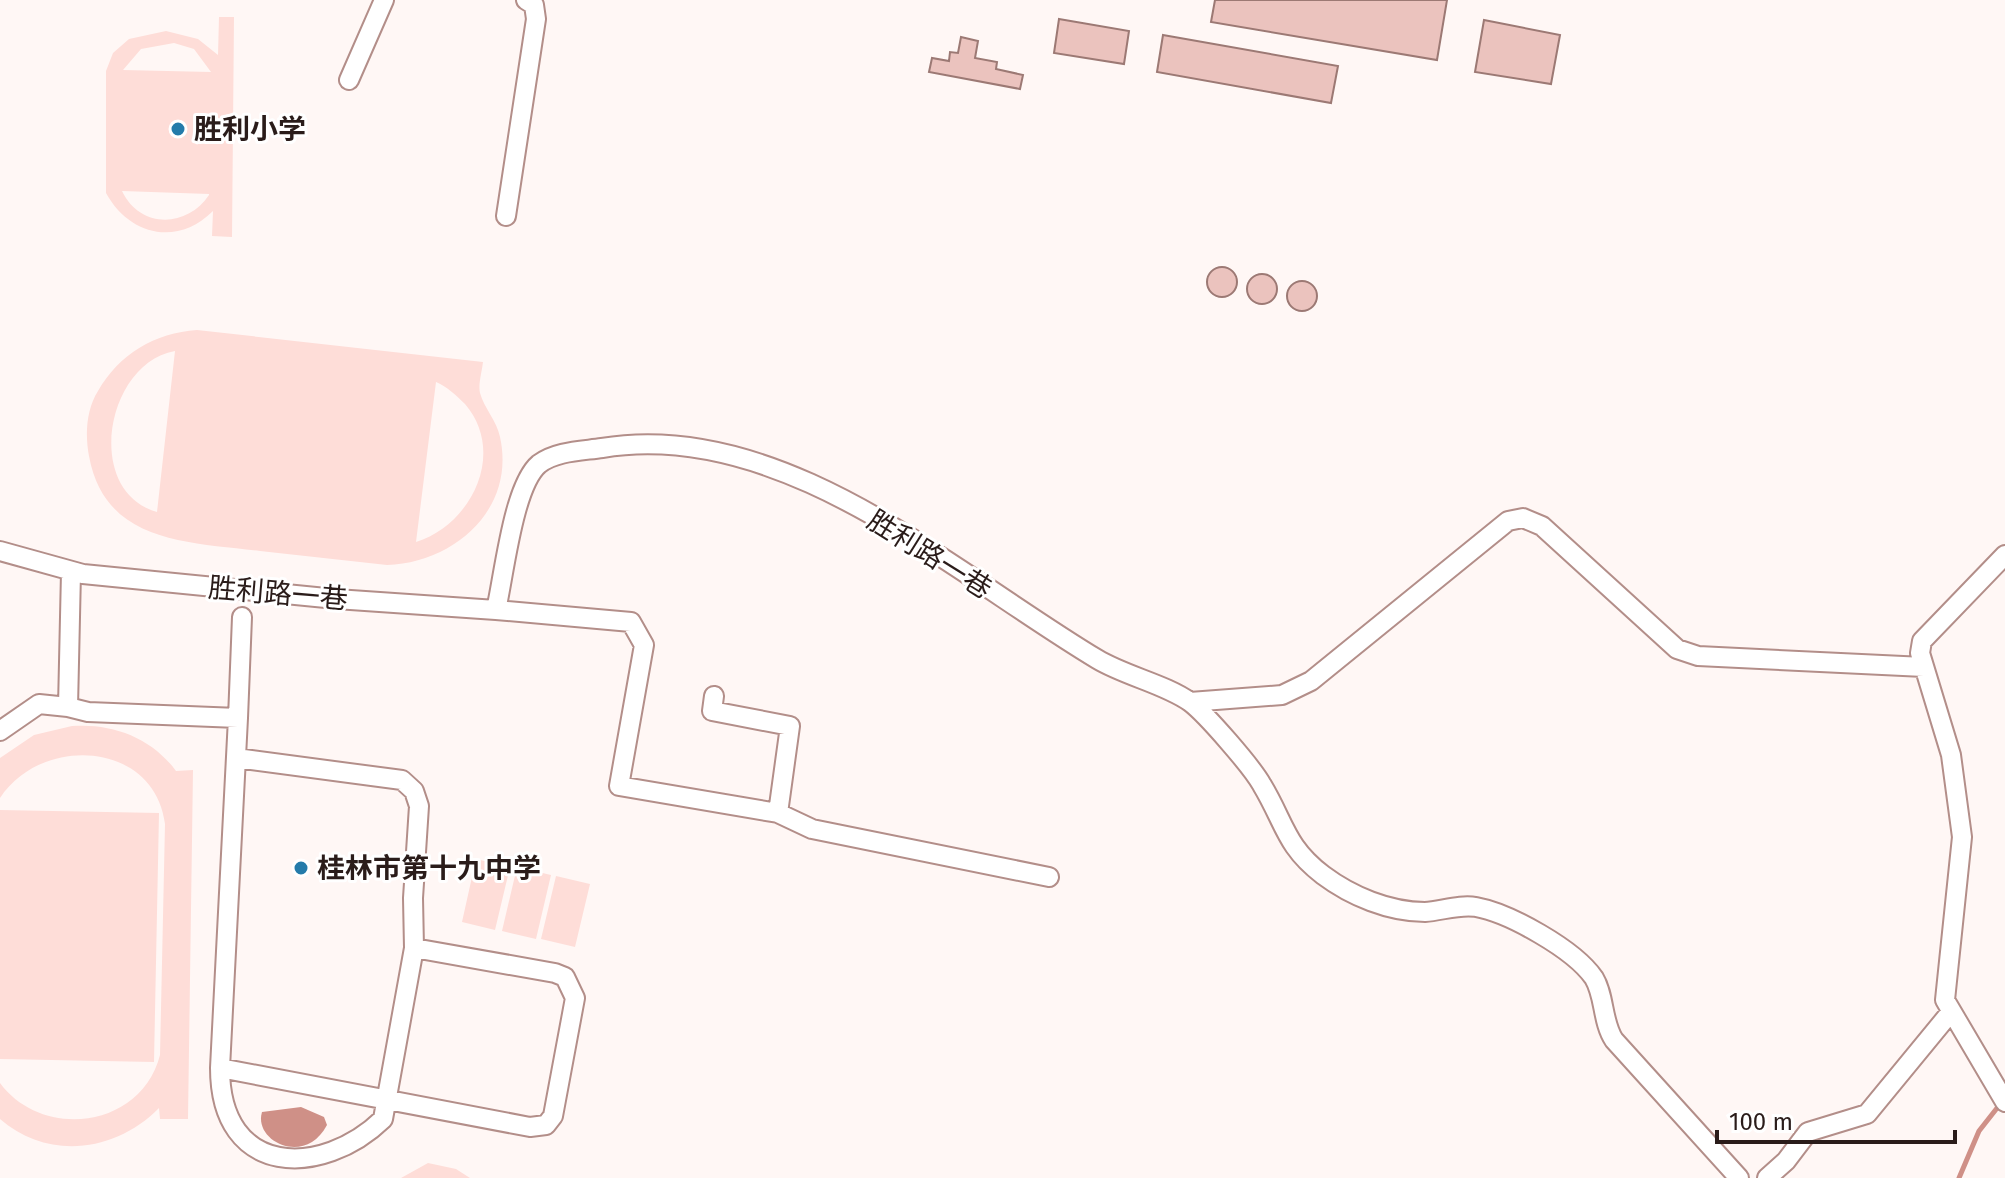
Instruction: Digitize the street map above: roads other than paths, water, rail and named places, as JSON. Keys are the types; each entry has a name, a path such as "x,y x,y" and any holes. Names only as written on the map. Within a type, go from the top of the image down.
{"street":[{"path":"349,80 384,0"},
{"path":"506,216 536,19 534,5 526,0"},
{"name":"胜利路一巷","path":"0,551 71,572 336,599 496,610 522,492 538,466 553,456 621,445 679,446 726,452 787,471 902,534 1099,660 1190,702 1262,784 1279,824 1300,858 1335,884 1398,911 1474,906 1522,924 1562,949 1595,979 1608,1032 1614,1040 1739,1178"},
{"path":"1190,702 1282,695 1311,681 1508,521 1523,518 1542,526 1677,649 1698,656 1924,667"},
{"path":"2002,1098 1950,1013 1944,987 1962,837 1951,755 1920,653 1922,641 2005,555"},
{"path":"68,707 71,572"},
{"path":"496,610 631,622 644,645 619,786 778,813 812,829 1049,877"},
{"path":"236,758 402,780 414,791 419,806 413,898 414,948 383,1119 367,1140 308,1172 294,1172 264,1163 239,1141 223,1105 220,1068 242,617"},
{"path":"714,696 712,711 790,726 778,813"},
{"path":"0,731 39,704 88,712 238,718"},
{"path":"220,1068 530,1127 546,1125 553,1116 575,998 565,977 414,948"},
{"path":"1767,1178 1786,1161 1808,1132 1867,1114 1950,1013"}],"waterway":[{"path":"1959,1178 1979,1131 2001,1103"}],"place":[{"name":"胜利小学","path":"178,129"},
{"name":"桂林市第十九中学","path":"301,868"}]}
